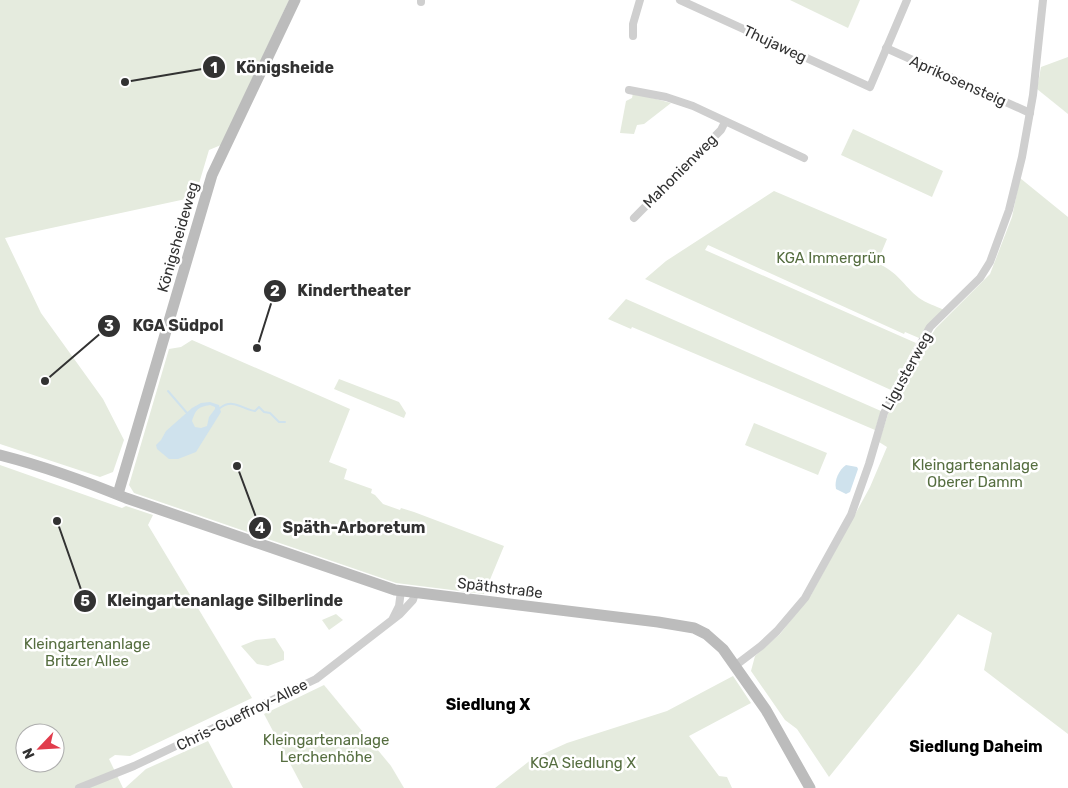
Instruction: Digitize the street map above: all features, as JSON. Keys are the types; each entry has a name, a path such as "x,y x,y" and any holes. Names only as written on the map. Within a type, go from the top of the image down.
{"main road":[{"name":"Königsheideweg","path":"118,494 212,175 295,0"},
{"name":"Späthstraße","path":"0,455 58,472 402,591 687,626 700,631 712,638 736,666 766,710 810,788"}],"street":[{"path":"634,36 633,24 640,0"},
{"name":"Thujaweg","path":"680,0 870,87 886,48"},
{"path":"886,48 907,0"},
{"name":"Ligusterweg","path":"736,666 777,631 805,598 850,515 868,469 884,413 921,343 930,327 960,299 987,269 1009,210 1030,113 1043,0"},
{"name":"Aprikosensteig","path":"886,48 1030,113"},
{"name":"Mahonienweg","path":"628,90 666,97 693,106 804,158"},
{"name":"Mahonienweg","path":"634,218 721,130 725,122"},
{"name":"Chris-Gueffroy-Allee","path":"392,619 400,606 402,591"},
{"name":"Chris-Gueffroy-Allee","path":"79,788 134,766 316,679 400,614 413,600 416,593"}],"green space":[{"path":"0,0 289,0 221,145 209,150 195,197 5,238 41,313 103,399 124,440 113,472 100,477 0,444"},
{"path":"790,0 860,0 848,28"},
{"path":"1068,57 1068,114 1037,89 1041,67"},
{"path":"633,93 671,103 644,124 637,125 634,134 620,133 626,101 632,98"},
{"path":"853,129 943,171 932,197 841,155"},
{"name":"Kleingartenanlage Oberer Damm","path":"1020,178 1068,217 1068,734 984,670 992,633 958,614 829,777 797,729 785,720 751,671 755,656 780,634 811,595 870,487 887,447 879,442 889,411 928,340 936,328 990,274 1012,217"},
{"name":"KGA Immergrün","path":"774,191 887,239 877,263 895,275 919,298 944,310 919,338 905,332 904,334 708,245 705,250 916,343 891,390 645,279 666,261"},
{"path":"626,299 881,411 875,430 632,327 631,329 608,319"},
{"path":"192,340 350,409 329,462 347,469 344,479 372,489 371,493 383,504 400,510 401,508 414,512 504,546 484,594 396,583 134,493 129,485 169,349 181,347"},
{"path":"339,379 399,402 406,413 404,418 334,389"},
{"path":"754,423 827,453 818,475 745,445"},
{"name":"Kleingartenanlage Britzer Allee","path":"0,465 122,508 126,506 153,515 148,525 252,698 130,756 115,755 109,759 123,788 0,788"},
{"path":"336,614 343,620 329,630 322,620"},
{"path":"275,638 284,652 284,660 268,666 257,664 241,646 256,640"},
{"name":"KGA Siedlung X","path":"733,676 751,703 689,736 719,776 727,777 732,788 495,788 532,759 567,743 667,711"},
{"name":"Kleingartenanlage Lerchenhöhe","path":"324,685 391,766 404,788 303,788 264,714"},
{"path":"208,741 233,788 125,788 146,769"}],"water":[{"path":"210,402 219,405 221,412 196,452 178,459 169,459 157,449 156,445 166,431 192,408 201,403","holes":["210,405 215,407 209,417 207,426 195,427 192,421 198,409"]},
{"path":"846,465 857,467 858,469 850,492 846,494 836,489 836,482 841,470"}],"waterway":[{"path":"168,391 187,413"},
{"path":"220,408 233,404 255,411 259,407 264,412 270,413 279,422 285,422"}],"place":[{"name":"Königsheide","path":"125,82"},
{"name":"Kindertheater","path":"257,348"},
{"name":"KGA Südpol","path":"45,381"},
{"name":"Späth-Arboretum","path":"237,466"},
{"name":"Kleingartenanlage Silberlinde","path":"57,521"}],"district":[{"name":"Siedlung X","path":"488,704"},
{"name":"Siedlung Daheim","path":"976,746"}]}
